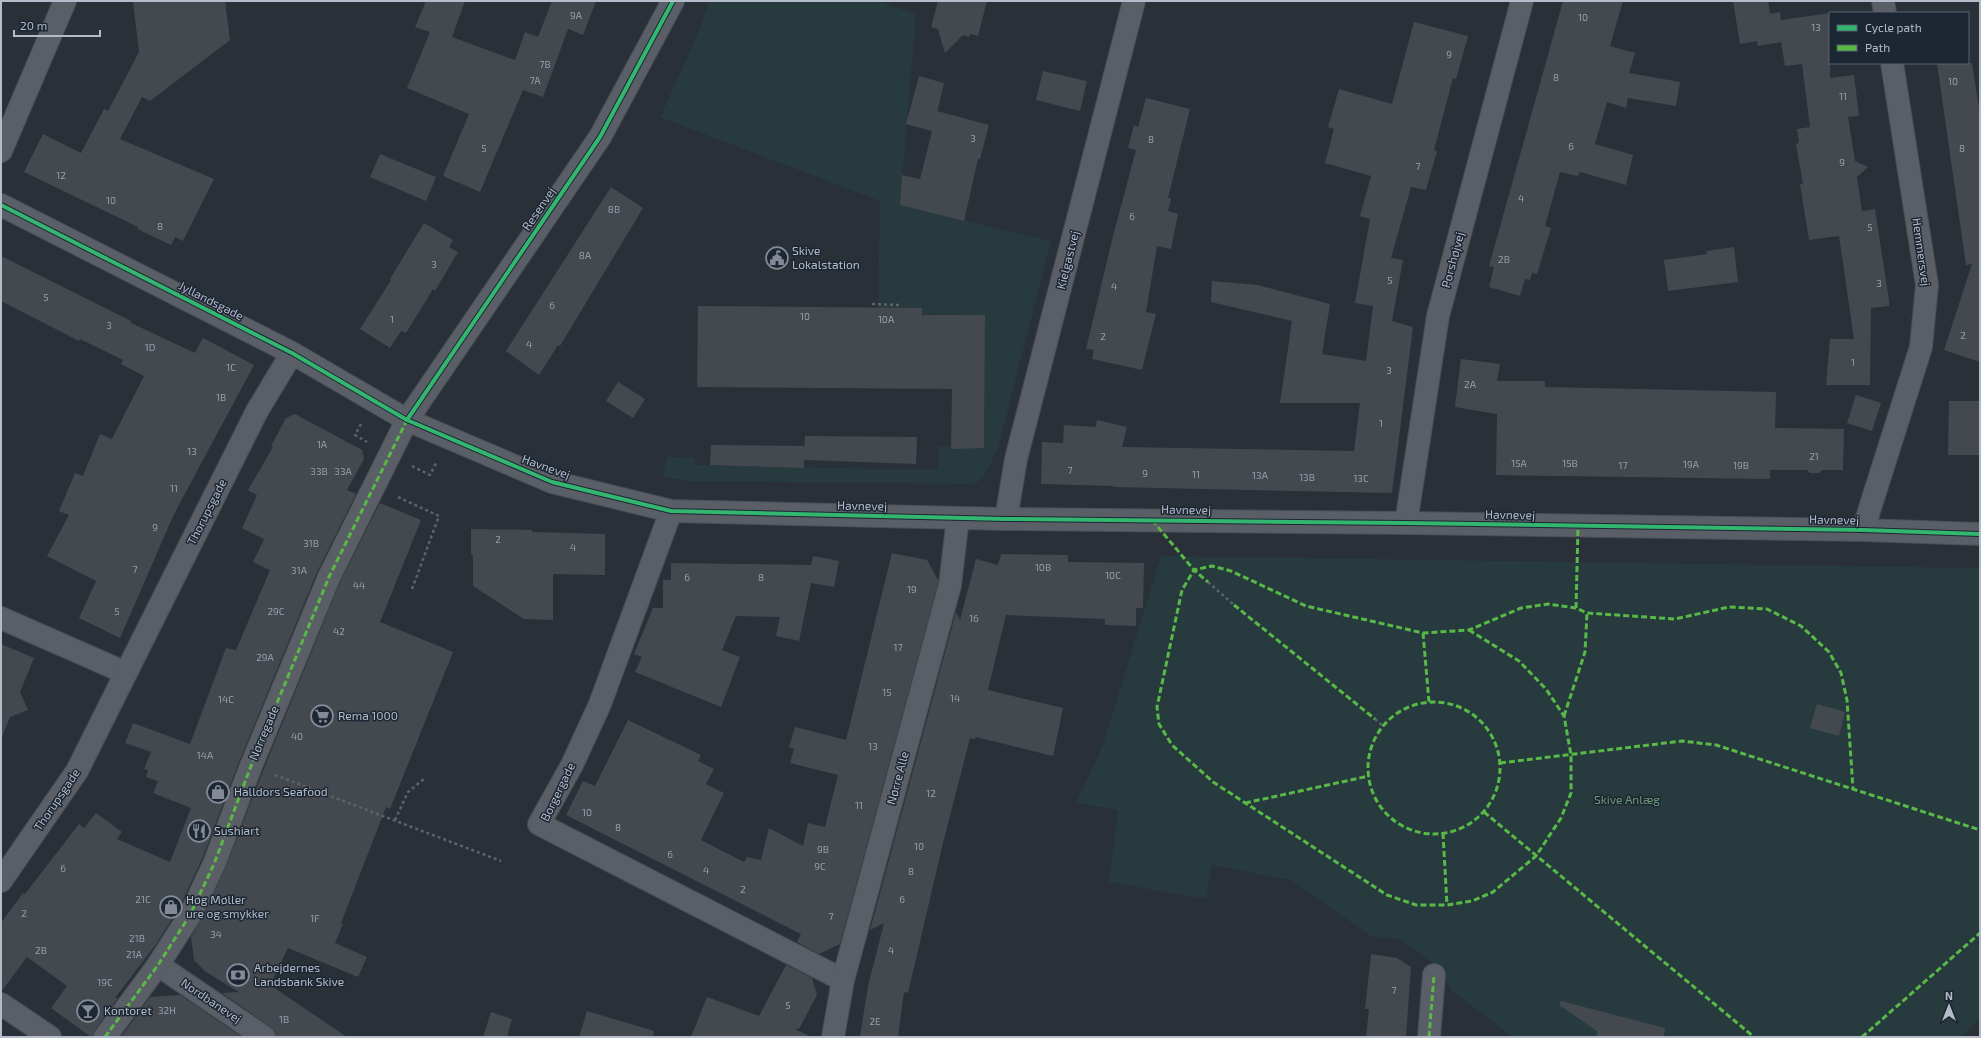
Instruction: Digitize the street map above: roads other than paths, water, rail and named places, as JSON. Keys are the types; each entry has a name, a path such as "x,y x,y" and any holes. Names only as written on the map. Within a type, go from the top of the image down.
{"street":[{"path":"1,151 65,1"},
{"name":"Resenvej","path":"408,420 600,137 673,1"},
{"name":"Kielgastvej","path":"1006,519 1016,459 1134,1"},
{"name":"Porshøjvej","path":"1406,523 1438,316 1522,1"},
{"path":"1883,1 1885,12"},
{"name":"Hemmersvej","path":"1863,530 1921,347 1927,285 1892,64"},
{"name":"Jyllandsgade","path":"1,205 292,353 408,420"},
{"name":"Thorupsgade","path":"1,881 78,771 257,411 292,353"},
{"name":"Nørregade","path":"106,1037 158,966 190,915 214,864 250,766 329,577 408,420"},
{"name":"Havnevej","path":"408,420 552,482 671,511 1006,519 1863,530 1980,534"},
{"name":"Borgergade","path":"671,511 600,704 572,765 539,824 843,980"},
{"name":"Nørre Alle","path":"833,1037 843,980 950,585 958,518"},
{"path":"1,618 126,672"},
{"name":"Nordbanevej","path":"158,966 264,1037"},
{"path":"1429,1037 1434,975"},
{"path":"1,1004 50,1037"}],"place":[{"name":"Skive Lokalstation","path":"777,258"},
{"name":"Rema 1000","path":"322,716"},
{"name":"Halldors Seafood","path":"218,792"},
{"name":"Sushiart","path":"199,831"},
{"name":"Høg Møller ure og smykker","path":"171,907"},
{"name":"Arbejdernes Landsbank Skive","path":"238,975"},
{"name":"Kontoret","path":"88,1011"}],"park label":[{"name":"Skive Anlæg","path":"1627,800"}]}
